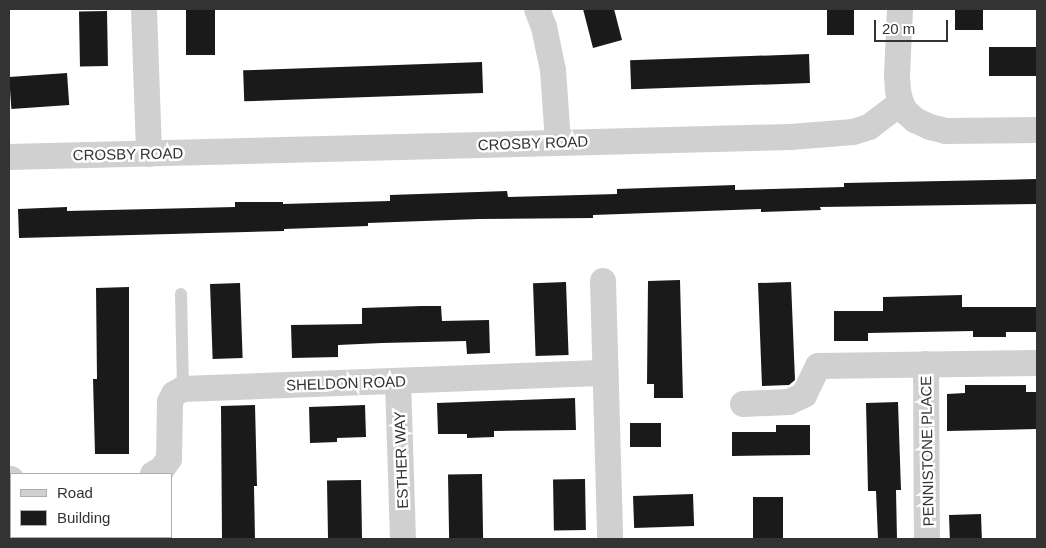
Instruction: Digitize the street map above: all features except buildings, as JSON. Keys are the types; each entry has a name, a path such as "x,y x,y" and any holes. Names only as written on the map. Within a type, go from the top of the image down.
{"street":[{"path":"144,9 149,154"},
{"path":"537,9 544,27 553,70 558,142"},
{"path":"900,9 898,91 901,103 915,120 930,128 946,131 1037,130"},
{"name":"CROSBY ROAD","path":"9,157 791,136 853,132 868,127 901,103"},
{"path":"604,281 610,539"},
{"name":"PENNISTONE PLACE","path":"742,404 789,402 804,395 818,366 1037,363"},
{"name":"PENNISTONE PLACE","path":"926,364 928,539"},
{"name":"SHELDON ROAD","path":"183,389 606,373"},
{"name":"ESTHER WAY","path":"398,381 403,539"},
{"path":"155,473 162,469 169,459 170,402 174,394 183,389"}],"lane":[{"path":"180,294 183,389"}]}
